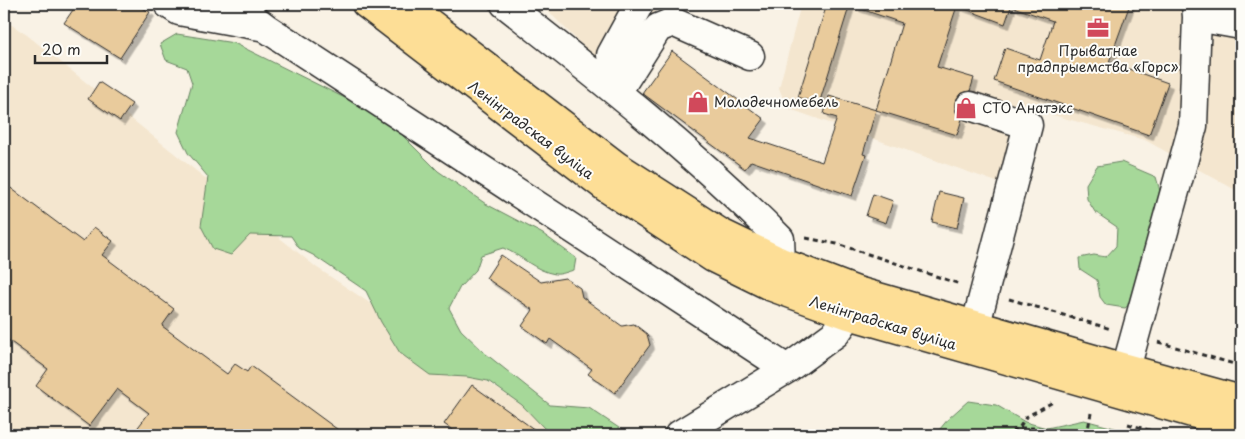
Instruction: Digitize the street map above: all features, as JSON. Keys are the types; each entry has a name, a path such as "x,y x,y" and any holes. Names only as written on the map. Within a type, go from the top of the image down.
{"main road":[{"name":"Ленінградская вуліца","path":"366,4 605,187 713,258 772,287 853,303 1123,380 1241,426"},
{"name":"Ленінградская вуліца","path":"405,4 617,166 720,233 780,250 853,303"},
{"name":"Ленінградская вуліца","path":"1123,380 1241,400"}],"street":[{"path":"168,4 179,11 266,28"},
{"path":"234,4 266,28 787,369"},
{"path":"505,4 617,92 736,195 780,250 772,287"},
{"path":"617,92 611,55 639,4"},
{"path":"1123,380 1193,126 1196,10 1241,25"},
{"path":"617,92 658,28 673,22 750,56"},
{"path":"970,106 1028,124 986,292 973,336"},
{"path":"679,435 787,369 836,333 853,303"}],"path":[{"path":"780,250 796,236 837,244 986,292 1241,366"},
{"path":"1019,428 1026,417 1053,402"},
{"path":"1087,435 1091,413"},
{"path":"1004,435 1019,428 1036,428 1072,435"}],"shaded area":[{"path":"541,4 661,4 610,73"},
{"path":"801,4 1241,4 1241,193 1145,140 1027,108 1008,186 787,108 779,88"},
{"path":"4,20 27,35 316,267 556,428 550,435 4,435"}],"green space":[{"path":"177,34 234,43 361,106 401,134 438,171 486,204 543,234 576,258 574,270 557,274 541,270 503,248 481,255 476,270 460,287 449,308 461,330 486,354 550,405 589,408 622,430 621,435 544,435 545,429 522,405 488,381 467,377 430,375 400,353 381,322 366,291 313,255 299,248 291,236 250,235 231,255 213,249 201,226 208,177 188,153 178,132 192,83 187,68 166,60 160,44"},
{"path":"1121,162 1156,177 1162,198 1134,301 1125,308 1106,305 1100,297 1097,280 1080,269 1079,258 1094,255 1106,257 1116,246 1117,227 1095,212 1087,199 1086,184 1097,166"},
{"path":"968,401 996,405 1025,422 1047,428 1084,420 1141,435 935,435 949,418"}],"building":[{"path":"77,4 135,4 150,12 120,58 64,23"},
{"path":"827,4 850,4 819,104 798,97"},
{"path":"856,4 1012,4 1005,24 957,6 937,67 974,78 970,91 960,94 955,102 955,110 962,119 957,135 876,110 902,23 855,7"},
{"path":"1013,4 1130,4 1109,62 1168,83 1149,135 994,81 1005,48 1040,60 1053,21 1013,7"},
{"path":"672,51 764,119 750,138 822,162 837,118 824,114 829,96 876,110 863,154 866,155 852,196 751,161 745,169 642,93"},
{"path":"99,82 132,104 120,121 88,99"},
{"path":"4,183 83,242 94,227 113,241 102,255 174,309 162,326 227,374 235,364 247,372 251,366 345,435 132,435 149,413 117,389 89,426 36,386 48,369 4,337"},
{"path":"939,192 964,198 957,228 932,222"},
{"path":"873,194 893,201 886,223 866,216"},
{"path":"501,255 541,282 565,278 580,288 582,297 622,326 634,324 647,334 650,345 615,393 588,374 592,369 550,339 547,344 522,326 533,310 486,278"},
{"path":"472,385 542,435 460,435 444,424"}],"place":[{"name":"Прыватнае прадпрыемства «Горс»","path":"1098,28"},
{"name":"Молодечномебель","path":"698,102"},
{"name":"СТО Анатэкс","path":"966,108"}]}
